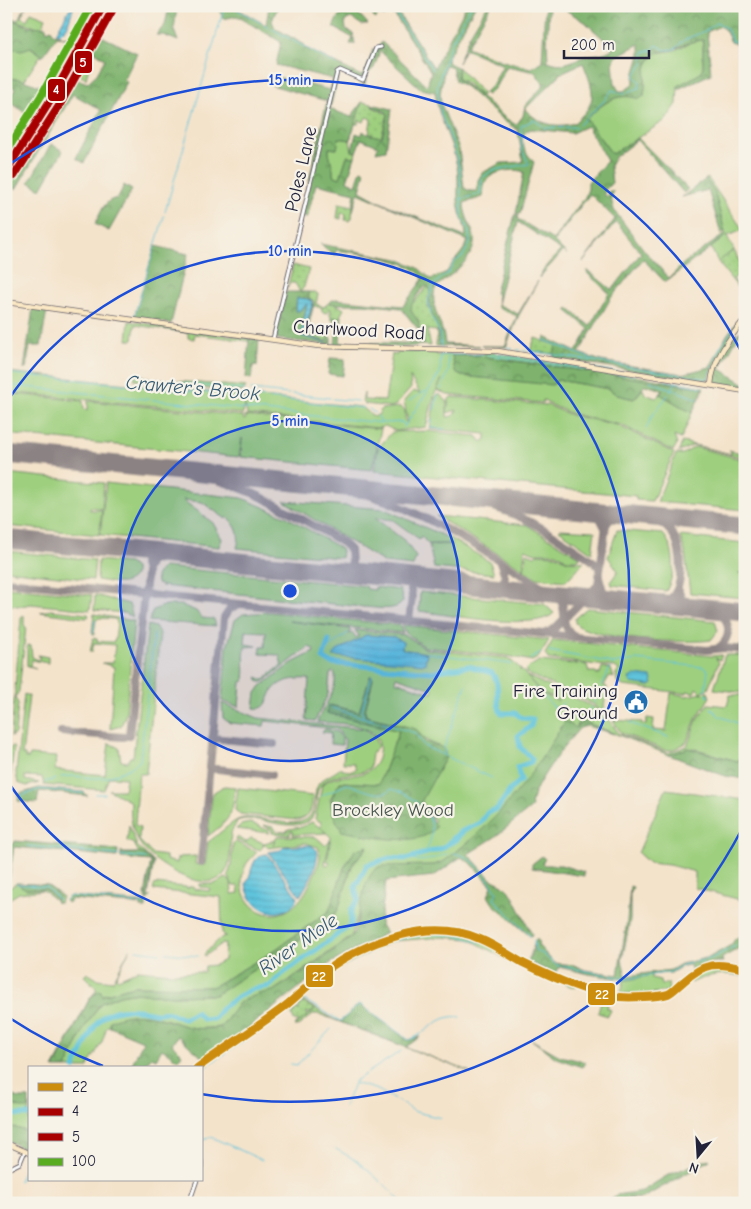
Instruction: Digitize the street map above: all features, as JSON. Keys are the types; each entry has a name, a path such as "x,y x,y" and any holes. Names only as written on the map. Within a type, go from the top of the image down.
{"main road":[{"path":"6,158 97,6"},
{"path":"6,171 50,101 103,6"}],"street":[{"name":"Poles Lane","path":"273,340 337,73 340,70 363,80 376,48 381,47"},
{"name":"Charlwood Road","path":"6,302 333,348 445,349 507,352 745,391"},
{"path":"711,385 712,373 721,355 745,319"},
{"path":"200,1066 285,1006 327,969 381,940 395,935 435,932 464,933 481,939 524,963 574,984 619,996 669,994 697,969 708,964 723,964 745,969"},
{"path":"6,1143 27,1152 20,1163 6,1170"},
{"path":"189,1203 196,1182"}],"green space":[{"path":"26,6 21,17 27,20 31,12 46,18 42,28 6,18 6,16 18,20"},
{"path":"169,6 177,6 174,30 178,41 163,35 156,35 165,25"},
{"path":"218,6 233,6 266,25 269,6 278,6 272,21 275,28 305,45 304,47 361,76 366,71 373,49 376,50 382,42 427,86 431,72 392,11 384,16 378,14 376,19 373,17 374,11 370,10 371,7 386,14 389,11 384,6 401,6 397,11 434,68 466,6 475,6 447,59 449,63 459,68 457,79 516,125 523,116 525,106 544,85 535,72 507,66 495,88 487,95 484,93 492,85 503,65 465,49 458,63 469,36 487,6 491,6 467,47 503,61 531,68 542,61 545,6 549,6 548,61 562,64 606,52 613,48 585,22 559,6 624,6 629,12 637,6 745,6 745,48 731,42 725,30 720,26 707,32 711,74 678,89 678,86 701,73 703,66 703,40 659,52 652,57 648,64 643,96 639,99 623,97 610,100 586,119 612,154 638,138 688,189 684,193 637,140 615,157 610,166 612,183 605,190 604,195 609,197 609,191 613,191 611,199 614,210 644,250 669,278 684,263 725,234 726,236 665,282 643,259 611,298 579,353 601,361 682,374 710,367 727,335 745,311 708,380 703,381 553,358 556,345 544,340 545,337 576,352 589,329 566,310 568,308 590,326 609,293 587,273 587,270 612,290 641,253 616,222 583,262 615,219 590,194 554,241 567,254 563,251 539,278 546,266 561,250 518,222 498,302 497,293 495,293 515,214 519,216 518,219 553,240 585,197 588,182 607,161 587,126 572,133 531,129 526,132 522,140 523,145 534,162 520,214 516,213 524,172 520,171 509,170 493,175 485,183 483,197 464,203 466,215 473,233 473,249 463,264 436,287 434,302 445,344 480,346 439,346 431,311 430,289 426,286 413,302 413,310 424,331 424,345 406,347 335,345 337,324 331,319 331,316 342,316 340,341 342,343 421,343 421,333 401,308 363,304 329,304 330,301 336,299 403,306 423,279 408,266 397,262 371,255 336,250 335,255 320,244 398,259 417,267 431,279 447,272 468,241 358,193 352,211 355,193 316,184 307,217 301,217 327,101 271,85 273,76 330,90 333,79 276,65 281,42 237,16 223,19","holes":["639,44 640,53 634,84 624,91 619,91 615,84 613,61 617,56","380,51 421,89 435,92 439,111 456,162 458,202 466,234 465,237 380,202 360,191 365,171 361,170 356,185 347,181 355,157 347,156 340,178 333,175 329,148 337,149 339,138 350,140 362,102 351,117 330,109 339,72 365,85 368,74 374,68","583,63 592,89 591,102 588,109 574,123 567,125 547,124 535,118 525,109 563,72","445,65 452,67 455,81 466,87 504,121 518,130 523,162 501,163 482,173 478,180 477,191 470,191 464,188 459,149 441,104 440,94"]},
{"path":"347,12 359,14 368,24 362,25 351,18 345,21 346,30 353,33 355,44 350,44 353,38 333,27 339,15"},
{"path":"6,18 29,26 46,27 47,31 51,29 54,34 75,40 59,65 57,64 72,40 57,36 43,56 31,47 22,50 6,48"},
{"path":"103,20 108,23 101,36 137,53 124,80 127,82 84,163 76,158 101,110 73,94 16,189 6,185 6,178 22,156 68,75 87,83 97,74 105,59 86,45 100,21"},
{"path":"703,40 703,66 701,73 678,86 677,104 666,120 612,154 586,119 610,100 623,96 639,99 644,96 646,65 656,53 675,50 691,42"},
{"path":"30,47 43,56 40,56 24,81 6,78 6,48"},
{"path":"71,59 47,103 6,167 6,161"},
{"path":"78,60 89,66 86,79 73,71"},
{"path":"459,68 483,94 481,96 467,83 456,78"},
{"path":"6,78 19,79 46,88 30,117 9,101 16,89 6,84"},
{"path":"362,102 372,104 372,107 388,114 381,137 369,134 371,119 366,117 364,122 359,120 358,124 355,124"},
{"path":"372,104 392,109 386,150 376,152 378,146 361,139 356,152 352,151 356,133 361,135 363,131 367,134 382,137 388,115 385,111 372,106"},
{"path":"339,138 350,140 352,151 356,152 355,157 347,156 340,178 333,175 329,152 329,148 336,149"},
{"path":"51,144 63,151 41,189 29,182"},
{"path":"708,178 745,233 745,236 741,231 727,236 734,250 718,262 711,248 726,236 714,193 706,179"},
{"path":"706,179 715,193 725,232 721,233 708,190 682,197"},
{"path":"124,185 132,190 109,231 95,224 106,204 118,198"},
{"path":"339,203 353,206 350,221 345,220 346,214 341,213 341,219 337,218"},
{"path":"155,246 188,254 171,324 134,317"},
{"path":"734,250 745,274 743,272 733,279 742,290 745,288 745,297 718,262"},
{"path":"293,265 309,269 304,287 300,292 295,283 290,283 287,289"},
{"path":"538,281 519,315 506,347 482,346 505,346 517,316 498,308 498,304 518,314"},
{"path":"428,286 430,290 428,306 438,328 439,346 436,346 437,331 427,330 431,346 424,345 424,331 419,328 419,322 411,311 412,304"},
{"path":"286,292 309,292 309,299 313,303 314,304 306,336 327,341 328,335 331,338 331,345 277,339 276,333","holes":["297,298 307,299 313,303 308,322 303,323 307,304 299,311 295,310"]},
{"path":"309,292 318,294 316,304 324,307 328,303 336,304 344,309 339,318 330,316 331,309 329,309 328,313 322,312 322,308 314,306 314,301 309,299"},
{"path":"33,308 47,310 41,346 30,346 26,369 24,369"},
{"path":"129,321 249,338 248,341 195,334 194,339 188,338 188,333 135,325 133,340 127,340"},
{"path":"317,328 329,330 328,341 312,338 314,330 317,330"},
{"path":"741,331 720,369 745,384 745,388 715,383 716,371 723,355 732,340"},
{"path":"249,338 259,339 257,366 253,366 251,379 246,378"},
{"path":"535,338 556,345 554,354 530,351"},
{"path":"397,352 436,352 437,355 485,354 484,352 489,352 704,387 703,390 701,387 479,356 452,355 455,371 461,376 554,384 558,380 609,389 617,395 634,399 643,389 645,394 656,398 660,394 692,413 681,439 674,436 677,444 673,451 621,425 572,414 543,400 543,403 448,395 437,390 442,379 434,396 426,427 396,431 385,426 379,428 247,415 245,405 243,414 6,392 6,372 241,395 246,400 252,396 362,407 374,417 379,414 381,409 401,407 405,411 405,421 408,423 404,401 413,391 420,393 410,377 411,388 396,405 391,407 365,404 362,401 364,393 364,400 385,401 392,354 397,355"},
{"path":"452,355 479,356 701,387 703,390 692,413 660,394 663,390 645,385 634,399 617,395 609,389 558,380 552,385 461,376 455,371"},
{"path":"330,358 345,359 343,376 328,374"},
{"path":"134,373 154,379 246,387 242,392 157,384 157,381 135,380"},
{"path":"6,393 83,401 84,409 88,410 88,401 243,416 244,420 246,419 245,416 381,429 372,470 241,457 242,438 239,457 6,434"},
{"path":"439,394 447,401 447,413 451,397 547,405 571,415 617,425 674,453 652,501 636,500 636,496 374,471 378,448 392,432 428,431 477,436 482,442 486,439 486,434 430,429 435,397","holes":["457,410 453,416 447,417 447,413"]},
{"path":"682,442 731,454 729,450 745,454 745,458 694,445 679,452"},
{"path":"695,447 745,460 745,510 657,502 676,454 683,454"},
{"path":"6,473 104,483 102,509 90,507 90,510 102,510 99,535 6,526"},
{"path":"106,483 242,498 287,517 338,547 342,550 341,558 237,548 239,539 237,531 227,517 226,519 202,502 183,500 213,523 222,539 219,547 100,535"},
{"path":"284,501 384,509 451,539 490,562 494,574 434,568 429,545 453,544 428,544 421,536 419,539 393,520 375,518 405,541 416,557 413,566 385,563"},
{"path":"436,516 527,525 580,557 578,560 567,560 557,553 535,553 525,549 523,569"},
{"path":"559,530 595,531 592,553"},
{"path":"617,530 663,534 670,547 673,562 672,577 666,591 612,585 611,581 618,571 608,557"},
{"path":"680,536 745,543 745,573 738,573 745,574 745,598 690,593 685,552"},
{"path":"6,551 95,560 93,580 6,570"},
{"path":"527,553 535,556 537,554 557,555 567,561 584,562 566,581 537,578 524,570"},
{"path":"98,560 129,563 135,568 135,575 127,582 122,583 97,580"},
{"path":"163,567 366,586 367,589 375,590 375,587 400,590 403,601 396,607 379,608 162,586 157,583 156,576"},
{"path":"6,587 92,595 90,610 31,604 21,606 6,605"},
{"path":"420,592 544,604 554,613 545,618 511,622 419,611"},
{"path":"95,595 129,604 133,617 124,613 94,610"},
{"path":"166,605 181,605 196,611 202,618 214,619 216,626 149,621 153,610"},
{"path":"587,608 715,621 718,631 711,640 699,641 662,641 618,637 584,629 575,623 575,618"},
{"path":"51,610 88,614 89,616 86,618 40,612"},
{"path":"269,612 399,625 403,633 289,621 350,629 349,634 353,633 356,638 359,636 355,630 405,635 426,649 508,658 527,676 596,708 611,722 619,734 668,753 687,746 697,720 708,704 727,706 730,695 745,695 746,731 744,750 737,761 693,748 669,755 580,720 576,728 535,769 516,796 481,831 446,860 434,865 378,867 369,879 351,937 273,991 240,1002 221,1027 191,1029 166,1019 110,1021 110,1027 107,1026 102,1042 88,1066 67,1066 85,1027 101,1003 120,995 132,993 174,996 215,995 332,919 338,910 352,866 367,848 350,857 344,868 329,911 269,954 212,987 133,986 103,995 100,990 90,999 54,1066 90,998 96,991 96,987 84,976 87,973 97,979 113,981 130,949 116,977 118,979 138,970 172,973 204,972 205,966 215,965 224,960 225,944 223,943 205,956 204,954 222,937 226,936 222,934 221,897 153,890 155,884 186,887 188,889 188,887 194,887 194,889 209,891 210,888 200,887 200,884 214,884 226,878 231,882 232,894 239,893 238,886 233,886 228,875 231,866 233,843 236,842 257,852 245,867 242,882 245,895 252,906 263,912 276,914 289,909 302,897 313,877 320,858 318,847 306,843 269,848 263,843 263,847 260,850 236,840 237,837 246,842 251,838 264,843 275,840 273,845 277,836 316,837 325,845 330,840 325,864 328,865 330,862 327,861 331,837 322,829 326,833 293,835 293,831 290,831 290,835 272,833 272,830 263,825 273,827 275,831 286,832 288,829 302,827 312,822 321,828 321,822 315,819 322,785 333,778 369,771 378,760 379,743 375,735 368,730 348,724 317,722 335,684 334,671 330,674 328,694 315,721 306,720 309,679 285,681 276,686 265,705 254,708 256,693 261,686 292,663 314,652 313,649 309,647 263,682 259,682 257,677 263,680 282,665 279,655 260,654 261,647 265,647 266,632 246,631 245,644 257,646 245,647 245,677 244,681 241,682 239,707 222,701 227,647 235,620 243,614","holes":["371,676 371,686 365,711 366,716 409,729 443,748 446,757 421,800 435,821 416,837 404,840 342,831 330,799 340,782 379,784 399,730 329,713 329,705 359,712","396,677 433,689 432,693 395,681","545,694 556,698 558,701"]},
{"path":"94,614 134,621 126,714 121,726 110,729 114,667 102,663 113,663 115,645 94,643 92,652 90,652 93,638 97,639 97,641 113,642 115,640 117,622 115,619 99,618 96,620 94,635 92,632"},
{"path":"24,615 24,625 26,627 19,691 15,698 18,703 15,734 11,737 21,618"},
{"path":"148,625 155,627 160,633 146,774 139,774 135,824 140,827 139,840 152,854 166,856 166,860 177,863 177,857 179,859 179,857 196,856 195,864 205,865 208,842 233,823 240,819 248,818 293,823 301,822 308,818 313,811 316,789 320,782 342,767 342,770 352,771 356,769 354,763 343,763 345,740 337,729 265,721 264,726 230,723 223,718 222,703 258,718 365,729 374,737 378,746 372,754 370,768 365,771 334,776 323,783 317,793 314,812 308,822 285,825 251,819 237,821 231,834 229,861 226,871 214,880 203,882 178,874 165,867 154,859 139,842 131,817 131,802 109,790 124,790 126,778 109,777 104,790 44,785 42,777 25,776 25,780 39,783 27,786 18,783 16,773 24,694 29,696 22,755 25,755 25,758 29,758 30,755 56,757 55,770 105,775 109,743 119,748 121,761 127,762 130,757 133,757"},
{"path":"401,625 549,640 538,658 532,661 508,656 425,647 406,633"},
{"path":"553,640 712,656 722,655 720,660 715,658 719,662 708,689 701,692 696,688 694,693 687,691 687,693 682,693 623,686 617,682 616,673 619,670 615,667 555,660 555,658 554,660 548,659 545,654"},
{"path":"27,645 31,646 32,657 38,660 40,658 38,655 48,657 48,663 31,660 30,666 36,668 27,666"},
{"path":"725,655 745,655 745,693 714,689"},
{"path":"539,661 587,665 589,672 596,672 596,674 600,674 602,667 611,669 614,678 609,676 604,686 607,687 604,707 609,717 593,704 526,673 526,669"},
{"name":"Brockley Wood","path":"370,676 373,679 365,711 366,716 416,729 426,742 444,748 446,757 421,802 436,827 429,834 418,838 377,838 342,831 332,812 331,801 340,782 379,784 399,731 327,713 329,705 359,712"},
{"path":"708,692 710,697 696,719 686,743 672,750 665,750 621,733 613,720 642,722 642,724 646,725 647,718 654,719 653,730 666,731 671,693 686,696"},
{"path":"580,720 614,734 587,726 580,728 558,754 542,779 535,791 532,807 495,837 468,854 491,879 503,885 512,894 532,934 531,937 493,904 488,896 492,886 472,864 461,857 434,876 386,881 380,923 386,933 329,964 205,1060 178,1036 172,1044 182,1054 178,1060 162,1049 156,1059 152,1057 142,1066 131,1066 143,1041 110,1027 110,1021 140,1014 191,1027 205,1029 221,1027 240,1002 258,994 273,991 353,935 369,877 375,870 382,866 434,865 444,861 466,844 509,802 565,721 576,728"},
{"path":"325,729 337,732 342,738 342,745 330,744 331,733 322,732"},
{"path":"12,746 14,748 6,813 6,751 9,751"},
{"path":"688,748 737,761 742,758 745,748 745,779 725,776 669,755"},
{"path":"224,786 235,787 231,811 226,821 208,836 212,797 214,792"},
{"path":"39,788 84,792 88,796 39,791 37,803 18,801 19,794"},
{"path":"238,788 313,796 311,808 305,817 297,820 240,814 235,810"},
{"path":"666,789 745,800 745,901 695,888 695,872 669,865 649,863 638,853"},
{"path":"249,823 269,830 269,833 236,829 241,825"},
{"path":"129,825 137,846 154,862 148,896 151,897 147,900 145,899 151,861 121,858 121,851 124,853 139,853 134,844 127,841"},
{"path":"15,841 118,850 117,857 14,847 9,881 6,882 10,844 14,844"},
{"path":"368,846 352,865 338,910 326,923 215,995 174,996 132,993 120,995 101,1003 85,1027 67,1066 55,1066 90,998 100,990 103,995 133,986 212,987 269,954 329,911 344,868 355,850"},
{"path":"142,853 153,862 147,900 145,895 151,861 121,858 121,854"},
{"path":"542,856 545,859 542,863 544,865 561,865 584,872 584,876 532,868 532,864"},
{"path":"16,883 47,885 59,896 57,900 45,889 26,889"},
{"path":"17,883 47,885 62,896 60,903 55,902 43,890 19,893 6,901 6,890"},
{"path":"630,886 633,887 630,894 630,920 622,960 626,976 671,970 681,964 710,957 731,945 736,938 745,937 745,945 722,958 723,962 706,964 692,972 690,965 682,966 671,973 628,980 559,967 556,974 528,962 536,939 539,941 538,945 554,963 574,965 585,970 618,975 627,921"},
{"path":"70,896 146,903 146,908 141,908 141,905 72,899 67,903 65,900"},
{"path":"442,932 467,935 576,986 575,988 506,959 469,939 443,937 393,941 333,971 301,1000 333,1019 470,1072 319,1014 313,1014 298,1026 294,1026 315,1010 296,999 329,971 353,954 393,937"},
{"path":"720,965 745,971 742,976 715,975 691,983 690,976 701,968"},
{"path":"652,975 652,978 660,980 661,985 668,983 669,991 648,994 621,993 624,980"},
{"path":"602,996 617,999 615,1002 608,1004 607,1008 611,1010 608,1016 598,1013"},
{"path":"305,1003 315,1010 310,1013 306,1012 308,1015 299,1022 294,1021 292,1015 297,1008 299,1011 299,1005"},
{"path":"359,1004 408,1040 420,1037 406,1047 340,1022"},
{"path":"532,1040 560,1056 586,1062 582,1067 556,1058"},
{"path":"6,1092 19,1098 28,1098 28,1108 21,1108 6,1102"},
{"path":"6,1102 15,1106 28,1108 28,1132 6,1125"},
{"path":"6,1125 28,1132 28,1151 6,1140"},
{"path":"708,1159 710,1160 643,1198 622,1199 618,1203 609,1203 616,1195 642,1191 668,1175"}],"water":[{"path":"74,6 67,27 60,34 56,33 68,11"},
{"path":"297,298 313,302 303,335 327,343 301,336 307,304 299,311 296,311"},
{"path":"366,635 394,637 403,642 402,649 427,653 425,664 333,656 337,651"},
{"path":"635,675 651,677 653,684 650,686 631,683 629,678"},
{"path":"311,845 317,850 316,862 300,896 268,852 281,850 284,847"},
{"path":"267,854 298,898 292,906 284,911 267,911 259,907 248,893 246,883 255,861 262,855"}],"waterway":[{"path":"231,6 337,65"},
{"path":"386,6 396,13 433,70"},
{"path":"461,199 460,172 453,144 441,115 437,86 451,43 471,6"},
{"path":"165,212 224,8"},
{"name":"River Mole","path":"441,347 439,331 432,318 428,301 433,285 449,272 454,262 463,256 470,243 468,228 462,218 461,199 480,194 482,178 493,170 529,164 522,150 521,126 534,120 545,128 577,127 604,101 612,90 623,94 639,88 640,82 634,76 643,64 644,52 652,50 657,45 665,50 675,49 684,40 707,30 717,22 727,29 732,41 745,44"},
{"path":"134,317 164,216"},
{"path":"708,379 720,347 742,317"},
{"path":"544,340 594,360"},
{"path":"507,347 513,349"},
{"name":"River Mole","path":"404,427 440,373 441,351"},
{"path":"530,351 707,379"},
{"path":"494,353 634,375"},
{"path":"442,355 482,354 624,375"},
{"path":"441,389 449,370 448,357"},
{"path":"6,373 44,377"},
{"path":"135,375 157,381 226,388"},
{"path":"48,377 244,396"},
{"path":"665,380 676,382 670,391"},
{"path":"650,381 698,399"},
{"path":"676,382 702,387"},
{"name":"Crawter's Brook","path":"6,385 384,423 401,422 405,425"},
{"path":"229,388 245,390"},
{"path":"251,390 289,394"},
{"path":"409,401 426,391"},
{"path":"292,394 330,398"},
{"path":"434,410 438,395"},
{"path":"646,429 652,416 668,395"},
{"path":"249,396 364,408"},
{"path":"333,399 358,401"},
{"path":"369,409 375,413"},
{"name":"Crawter's Brook","path":"378,416 381,422"},
{"path":"432,420 431,428 445,429"},
{"path":"93,633 95,620"},
{"path":"329,647 348,633"},
{"path":"61,777 105,778 132,767 140,761 154,634"},
{"name":"River Mole","path":"75,1066 94,1027 110,1013 121,1010 166,1012 184,1019 196,1012 203,1019 214,1019 223,1007 239,996 253,989 270,986 281,975 351,925 351,910 358,900 355,887 367,865 390,858 406,859 443,848 460,832 480,823 488,812 497,809 511,789 521,780 517,767 531,762 532,759 520,747 518,736 531,726 533,719 522,718 515,713 501,713 498,703 497,683 492,673 469,666 431,672 331,663 323,658 329,640"},
{"path":"549,651 613,663"},
{"path":"427,653 511,664"},
{"path":"530,659 541,653"},
{"path":"612,664 636,660 703,667 708,670 705,690"},
{"path":"594,703 610,668"},
{"path":"363,717 362,709 372,676"},
{"path":"445,756 444,748 466,685"},
{"path":"535,688 556,709"},
{"path":"557,709 563,703"},
{"path":"561,706 565,710"},
{"path":"329,707 415,733 424,746 492,778"},
{"path":"584,718 591,707"},
{"path":"711,708 719,716 745,726"},
{"path":"565,711 570,717"},
{"path":"630,723 668,737"},
{"path":"45,782 56,779"},
{"path":"321,796 347,784 376,793 386,792 391,789 412,798 427,813 431,822 430,842 424,854"},
{"path":"18,797 40,789 84,793"},
{"path":"96,794 105,794"},
{"path":"448,844 458,839 463,831"},
{"path":"27,846 146,858"},
{"path":"451,853 466,857 478,866 497,891 494,899 531,937"},
{"path":"409,857 424,860 447,854"},
{"path":"17,884 46,887 59,900"},
{"path":"65,900 70,896 144,904"},
{"path":"460,1017 446,1018 439,1021 409,1040 360,1004 340,1021 301,998 332,970 348,960 384,944 404,938 443,934 462,937 480,943"},
{"path":"534,940 535,950 556,965 627,979 671,972 682,965 712,958 745,941"},
{"path":"136,950 160,953"},
{"path":"166,953 198,956"},
{"path":"692,978 712,969 735,969"},
{"path":"202,1069 280,1015"},
{"path":"291,1064 297,1065 331,1029"},
{"path":"345,1106 355,1081 401,1051"},
{"path":"354,1083 378,1090 416,1112 441,1118"},
{"name":"River Mole","path":"6,1111 17,1115 28,1115"},
{"path":"202,1141 211,1137 262,1160"},
{"path":"336,1149 357,1161 381,1182"},
{"path":"19,1181 28,1160"},
{"path":"384,1184 401,1201"},
{"path":"10,1203 13,1197"}],"taxiway":[{"path":"6,456 21,455"},
{"path":"173,470 221,481 262,498 343,543 350,550 351,563 342,575 335,576 309,569"},
{"path":"326,485 387,501 472,543 559,598 566,626 569,632 575,636"},
{"path":"457,498 496,508 529,521 561,539 593,561 599,567 600,576"},
{"path":"589,511 600,518 605,528"},
{"path":"545,634 554,629 598,585 606,525 611,518 622,514"},
{"path":"645,516 660,523 672,533 681,562 681,574 675,594 668,600 659,603"},
{"path":"135,552 142,558 146,571"},
{"path":"146,580 146,571 150,561 163,554"},
{"path":"462,584 481,589 498,587 505,576 500,562"},
{"path":"61,732 123,737 129,735 146,576"},
{"path":"388,577 403,580 410,586 412,596 409,621"},
{"path":"600,580 603,591 613,599"},
{"path":"6,581 707,650 724,648 745,650"},
{"path":"678,589 682,600 693,607"},
{"path":"201,862 224,618 230,609 239,604"},
{"path":"713,609 723,616 728,627 726,638 718,648"},
{"path":"212,738 274,744"},
{"path":"209,768 271,775"}],"runway":[{"path":"6,454 745,526"},
{"path":"6,539 745,612"}],"transit line":[{"name":"100","path":"6,152 41,96 91,6"},
{"name":"4","path":"6,171 50,101 103,6"},
{"name":"5","path":"14,176 59,106 112,11"},
{"name":"22","path":"200,1066 284,1007 319,976 340,961 378,942 420,932 441,931 461,933 480,939 523,963 558,979 583,989 619,997 644,997 668,994 691,975 711,965 726,965 745,969"}],"place":[{"name":"Fire Training Ground","path":"636,702"}]}
